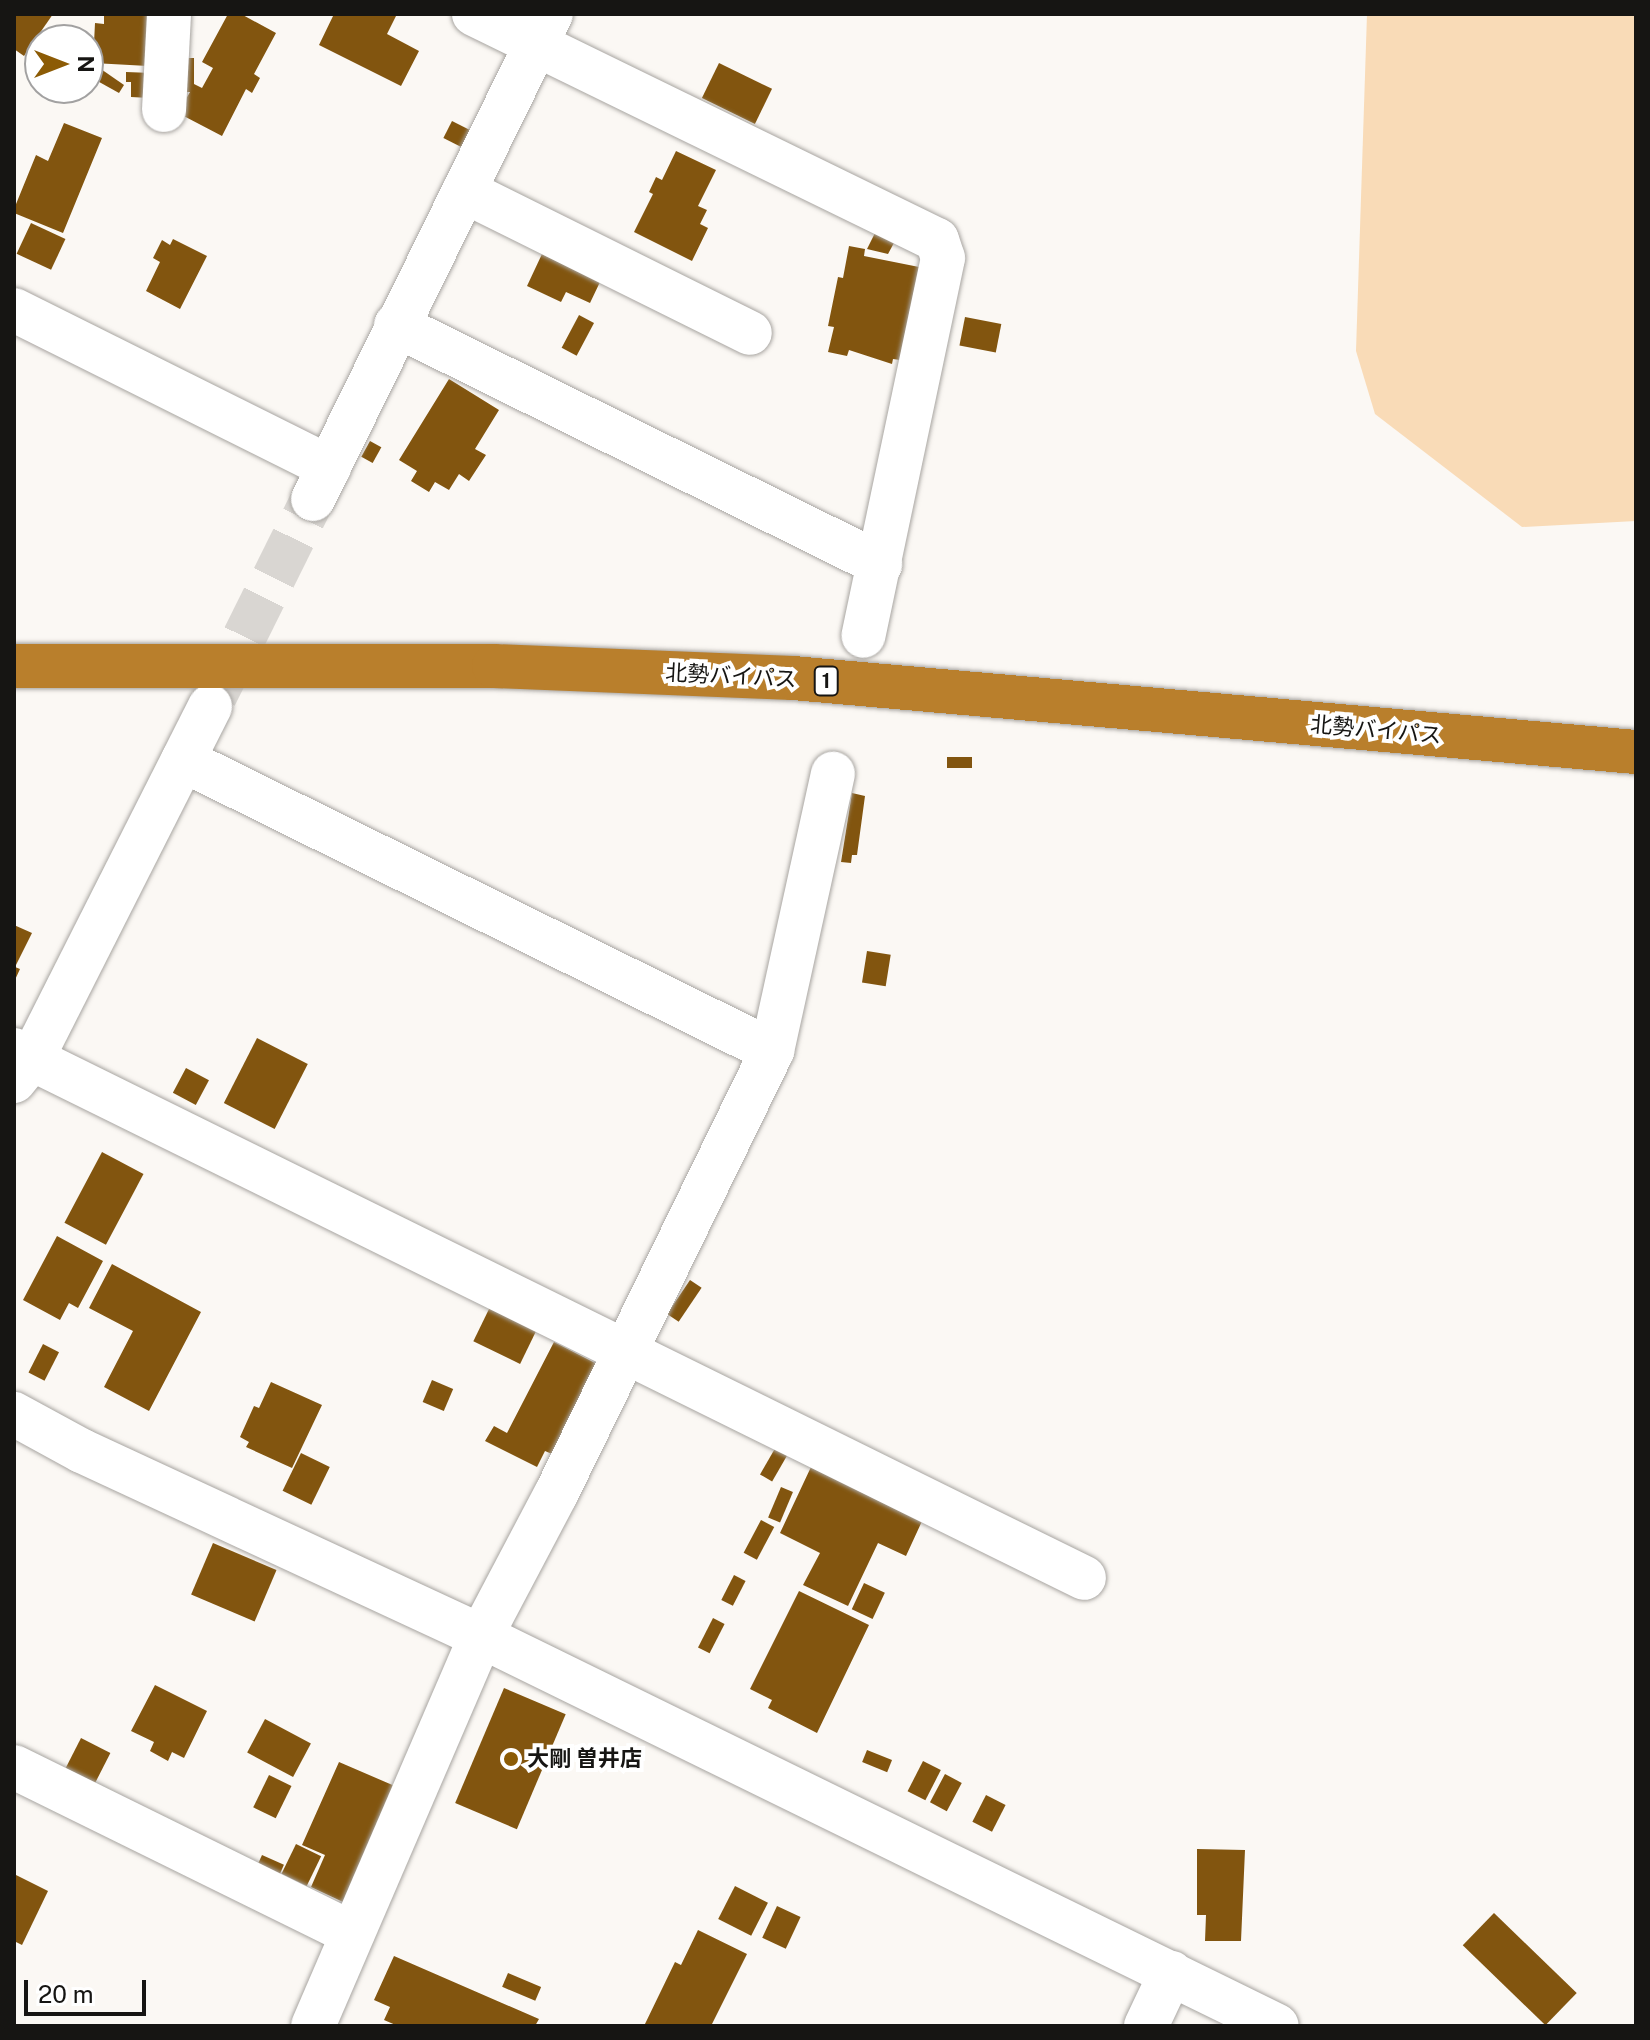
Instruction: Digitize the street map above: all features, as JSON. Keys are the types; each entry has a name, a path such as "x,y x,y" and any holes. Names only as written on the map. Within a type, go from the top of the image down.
{"highway":[{"name":"北勢バイパス","path":"14,666 494,666 793,678 1636,752"}],"street":[{"path":"164,110 169,14"},
{"path":"474,14 544,30 937,240 943,258 863,636"},
{"path":"14,310 321,483 396,325 544,30"},
{"path":"464,191 750,333"},
{"path":"396,325 880,564"},
{"path":"210,706 20,1063 626,1353 1084,1578"},
{"path":"183,760 772,1051"},
{"path":"313,2026 481,1636 626,1353 772,1051 833,774"},
{"path":"14,1414 82,1451 481,1636 1277,2026"},
{"path":"14,1767 352,1933"},
{"path":"1146,2026 1171,1973"}],"shaded area":[{"path":"1367,14 1636,14 1636,521 1522,527 1375,414 1356,351"}],"building":[{"path":"14,14 53,14 46,24 24,24 24,56 14,49"},
{"path":"104,14 151,14 148,66 104,64"},
{"path":"228,14 241,14 276,33 254,74 260,78 252,93 246,89 222,136 178,113 190,92 182,92 181,58 194,58 194,84 202,88 213,68 202,62"},
{"path":"334,14 397,14 387,34 419,51 401,86 319,45"},
{"path":"719,63 772,89 755,124 702,98"},
{"path":"104,71 124,85 119,93 104,85"},
{"path":"126,72 152,73 150,98 131,97 131,82 126,82"},
{"path":"452,121 470,130 461,147 443,138"},
{"path":"64,123 102,138 63,233 14,213 14,209 36,155 48,161"},
{"path":"676,151 716,170 698,206 707,210 700,224 708,228 692,261 634,232 653,194 649,192 656,177 662,180"},
{"path":"31,223 65,239 51,270 17,254"},
{"path":"876,231 895,241 888,254 867,249"},
{"path":"173,239 207,256 180,309 146,291 160,262 153,258 162,240 170,245"},
{"path":"849,246 865,249 864,256 919,267 900,360 893,359 892,364 849,350 847,356 828,352 834,327 828,326 838,277 843,278"},
{"path":"542,254 600,282 590,303 566,292 561,302 527,286"},
{"path":"579,315 594,323 577,356 562,348"},
{"path":"965,317 1001,324 996,353 959,345"},
{"path":"449,379 499,410 475,449 486,455 469,481 459,474 449,490 435,482 429,492 411,481 417,471 399,460"},
{"path":"370,441 381,447 373,463 361,457"},
{"path":"947,757 972,757 972,768 947,768"},
{"path":"852,793 865,796 857,855 852,855 851,863 841,862"},
{"path":"14,925 32,933 15,967 20,969 14,982"},
{"path":"867,951 891,955 886,986 862,983"},
{"path":"257,1038 308,1064 275,1129 224,1103"},
{"path":"186,1068 209,1080 196,1105 173,1093"},
{"path":"102,1152 143,1174 106,1245 64,1223"},
{"path":"57,1236 103,1261 78,1308 69,1303 60,1320 23,1300"},
{"path":"112,1264 201,1312 149,1411 104,1387 133,1331 89,1308"},
{"path":"690,1280 702,1288 679,1322 667,1314"},
{"path":"490,1307 537,1330 520,1364 473,1341"},
{"path":"554,1342 597,1364 552,1454 545,1451 537,1467 485,1441 494,1426 507,1433"},
{"path":"43,1344 59,1352 45,1381 28,1373"},
{"path":"432,1380 453,1389 444,1411 423,1402"},
{"path":"271,1382 322,1405 292,1468 246,1447 249,1442 240,1437 254,1406 259,1408"},
{"path":"777,1445 789,1452 772,1481 760,1474"},
{"path":"301,1453 330,1467 311,1505 283,1491"},
{"path":"811,1467 923,1519 906,1556 878,1543 848,1606 803,1585 820,1553 780,1533"},
{"path":"781,1487 793,1492 780,1522 768,1517"},
{"path":"761,1520 774,1527 757,1560 744,1553"},
{"path":"213,1543 277,1570 255,1622 191,1595"},
{"path":"734,1575 746,1581 733,1606 721,1600"},
{"path":"864,1583 885,1593 873,1619 852,1609"},
{"path":"799,1591 869,1625 817,1733 768,1708 772,1700 750,1689"},
{"path":"713,1618 725,1624 710,1653 698,1647"},
{"path":"155,1685 207,1711 184,1758 172,1752 168,1761 150,1751 154,1742 131,1731"},
{"name":"大剛 曽井店","path":"504,1688 566,1714 517,1829 455,1803"},
{"path":"265,1719 311,1743 293,1777 247,1753"},
{"path":"81,1738 110,1753 95,1783 66,1768"},
{"path":"867,1750 892,1760 887,1772 862,1762"},
{"path":"923,1761 941,1770 925,1800 908,1791"},
{"path":"339,1762 397,1787 343,1902 311,1887 325,1855 302,1845"},
{"path":"945,1774 962,1783 947,1811 930,1802"},
{"path":"269,1775 291,1786 276,1818 253,1807"},
{"path":"986,1795 1006,1805 992,1832 972,1822"},
{"path":"296,1844 321,1856 307,1886 282,1874"},
{"path":"1197,1849 1245,1850 1241,1941 1205,1941 1206,1915 1197,1915"},
{"path":"262,1855 284,1865 277,1879 255,1870"},
{"path":"14,1874 48,1891 22,1945 14,1941"},
{"path":"735,1886 768,1903 751,1936 718,1919"},
{"path":"777,1906 801,1917 786,1949 762,1938"},
{"path":"1494,1913 1577,1993 1545,2025 1463,1945"},
{"path":"698,1930 747,1954 711,2026 644,2026 675,1962 681,1965"},
{"path":"394,1956 539,2019 535,2026 398,2026 384,2020 390,2007 374,2000"},
{"path":"508,1973 541,1987 535,2001 502,1987"}],"tunnel":[{"path":"215,696 313,499"}],"place":[{"name":"大剛 曽井店","path":"511,1759"}]}
